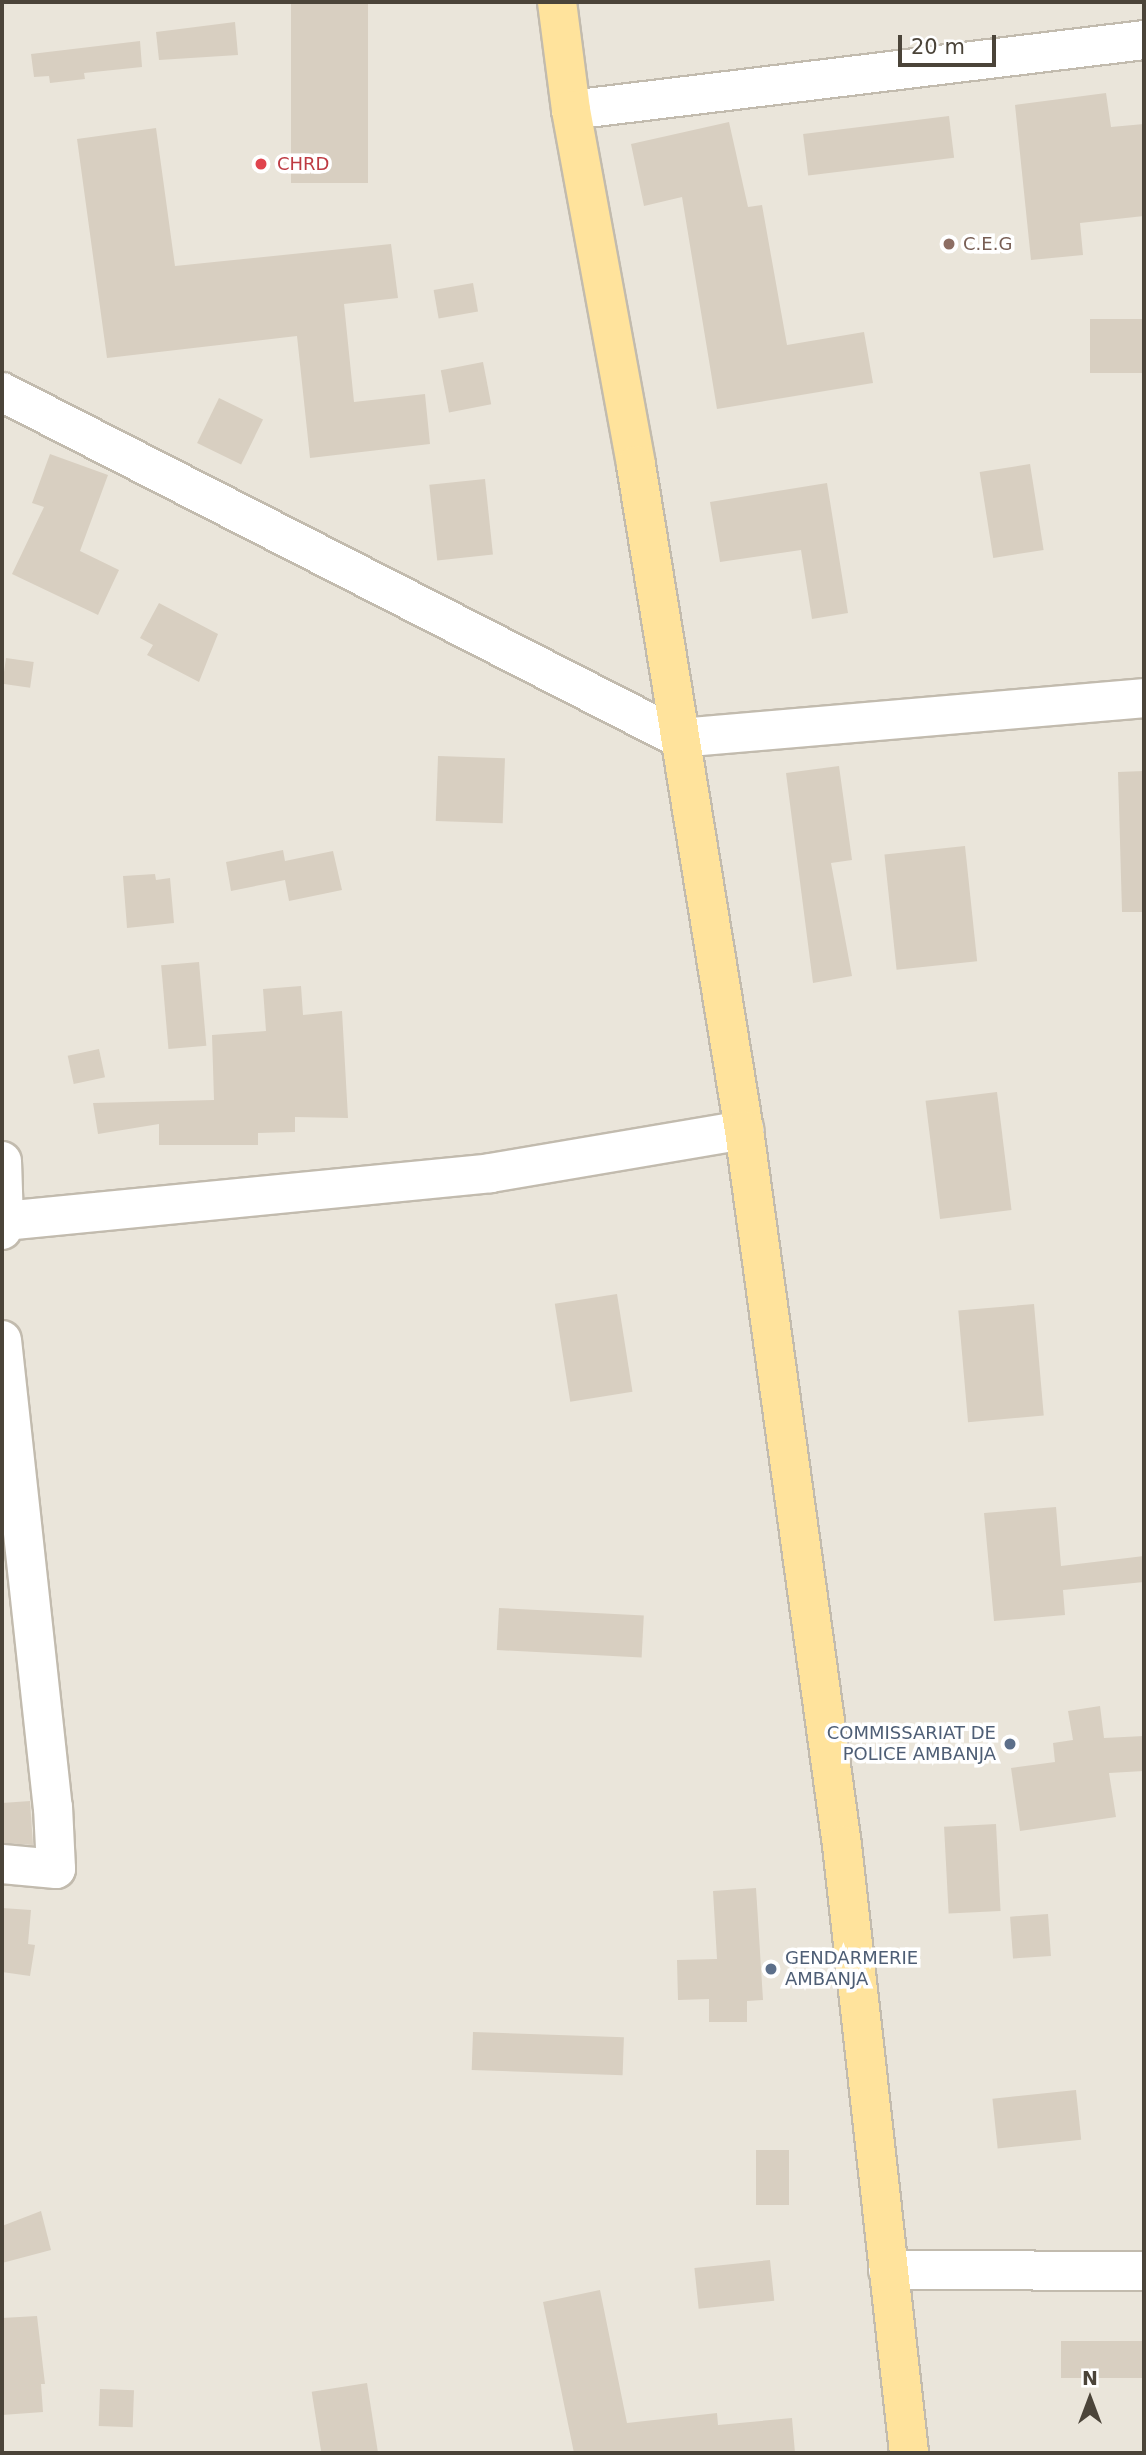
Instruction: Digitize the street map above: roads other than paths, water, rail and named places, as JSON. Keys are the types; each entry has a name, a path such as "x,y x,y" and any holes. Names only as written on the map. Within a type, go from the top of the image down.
{"main road":[{"path":"557,2 571,110 636,465 744,1130 842,1845 909,2453"}],"street":[{"path":"571,110 1144,40"},
{"path":"2,392 679,738 1144,698"},
{"path":"2,1161 3,1226 490,1173 744,1130"},
{"path":"2,1340 53,1807 55,1869 2,1864"},
{"path":"888,2270 1144,2271"}],"place":[{"name":"CHRD","path":"261,164"},
{"name":"C.E.G","path":"949,244"},
{"name":"COMMISSARIAT DE POLICE AMBANJA","path":"1010,1744"},
{"name":"GENDARMERIE AMBANJA","path":"771,1969"}]}
